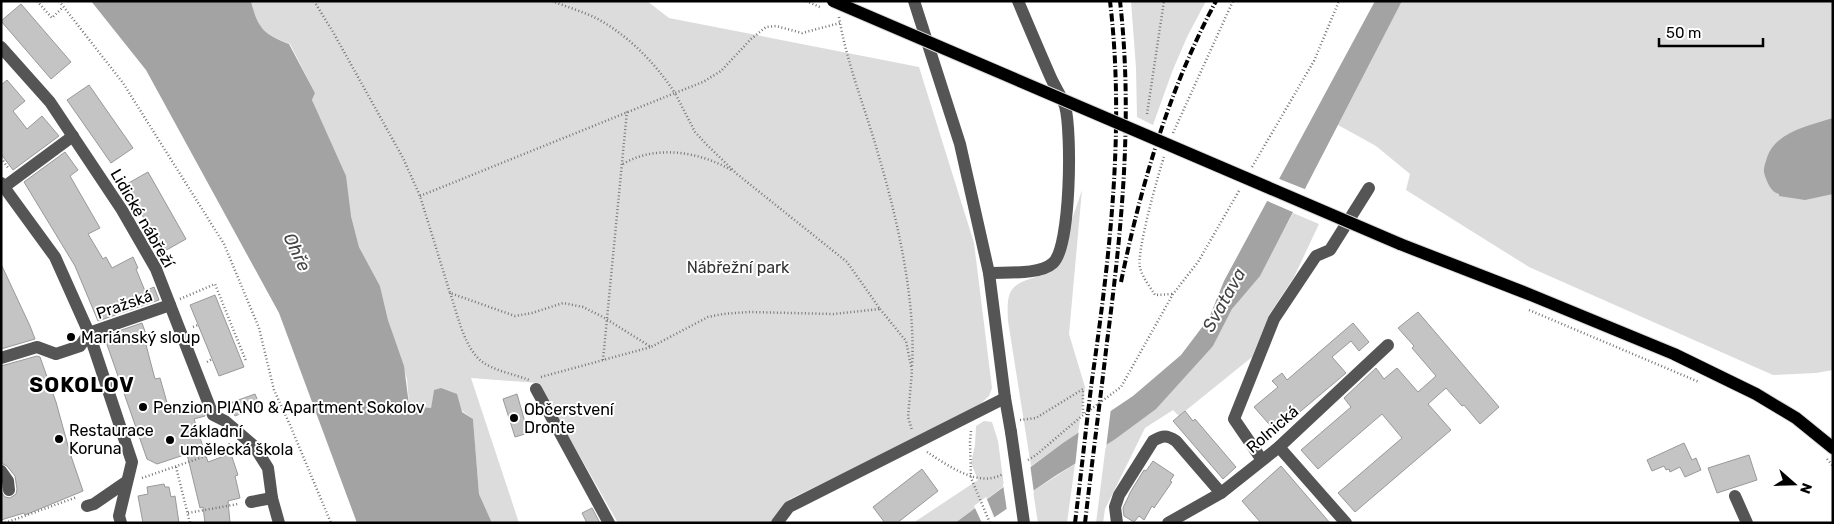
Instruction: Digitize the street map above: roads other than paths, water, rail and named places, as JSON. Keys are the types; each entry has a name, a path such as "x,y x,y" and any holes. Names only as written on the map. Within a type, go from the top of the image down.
{"main road":[{"path":"830,6 1400,244 1674,354 1756,394 1796,418 1829,452"}],"street":[{"path":"914,1 960,144 989,273 1024,523"},
{"path":"989,273 1030,271 1047,267 1054,263 1060,252 1067,216 1069,156 1065,107 1018,1"},
{"name":"Lidické nábřeží","path":"1,47 50,102 122,210 174,302 213,416 225,421 254,446 268,468 272,498 279,523"},
{"path":"73,136 3,185 55,257 89,333 132,462 119,516 121,523"},
{"path":"1262,460 1234,419 1262,347 1274,319 1316,256 1330,250 1369,188"},
{"name":"Pražská","path":"89,333 174,302"},
{"path":"1,358 37,348 56,354 80,346 89,333"},
{"name":"Rolnická","path":"1168,523 1220,493 1279,447 1388,345"},
{"path":"535,382 609,523"},
{"path":"777,523 789,507 1005,398"},
{"path":"1116,523 1115,507 1119,495 1153,441 1161,436 1168,435 1176,441 1220,493"},
{"path":"1279,447 1346,523"},
{"path":"1,471 8,481 9,490"},
{"path":"90,505 126,482"},
{"path":"1735,496 1746,523"},
{"path":"251,502 272,498"}],"water":[{"name":"Ohře","path":"91,1 251,1 256,18 263,29 289,44 315,93 312,100 346,176 351,216 359,247 380,286 388,320 404,366 409,405 431,408 434,390 441,388 457,394 462,412 473,419 479,494 492,523 357,523 279,313 146,70"},
{"name":"Svatava","path":"1375,1 1402,1 1260,276 1232,309 1213,346 1156,409 1114,440 1055,476 986,523 955,523 1063,443 1133,396 1181,355 1209,318 1224,281"},
{"path":"1833,118 1833,194 1805,200 1779,196 1770,187 1764,174 1764,167 1770,151 1776,143 1793,132"}],"railway":[{"path":"1075,523 1110,238 1116,144 1116,96 1110,1"},
{"path":"1085,523 1117,257 1124,172 1126,87 1120,1"},
{"path":"1121,282 1147,174 1158,138 1184,68 1216,1"}],"place":[{"name":"Mariánský sloup","path":"71,337"},
{"name":"Penzion PIANO & Apartment Sokolov","path":"143,407"},
{"name":"Občerstvení Dronte","path":"514,418"},
{"name":"Restaurace Koruna","path":"59,439"},
{"name":"Základní umělecká škola","path":"170,440"}],"district":[{"name":"SOKOLOV","path":"82,385"}],"park label":[{"name":"Nábřežní park","path":"738,267"}]}
